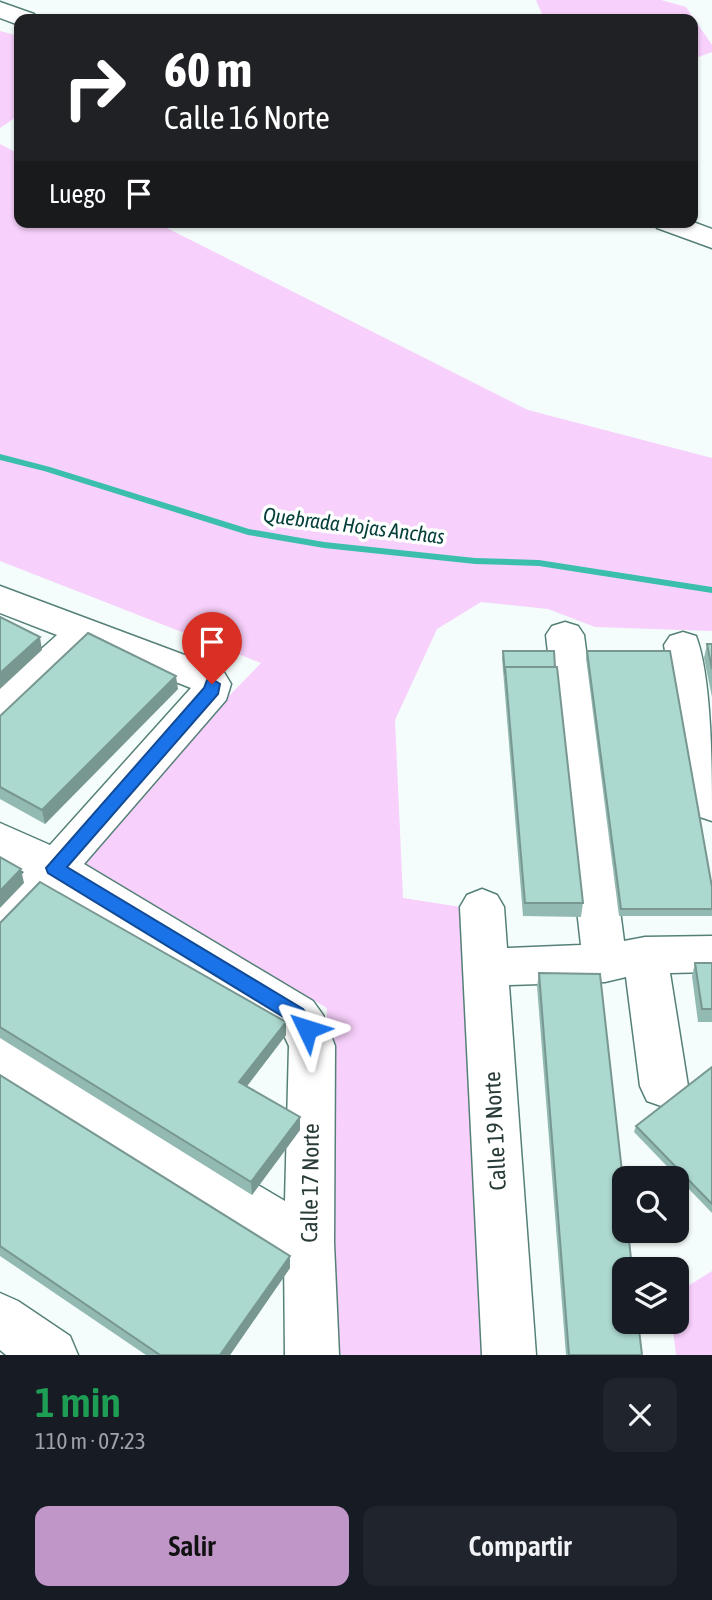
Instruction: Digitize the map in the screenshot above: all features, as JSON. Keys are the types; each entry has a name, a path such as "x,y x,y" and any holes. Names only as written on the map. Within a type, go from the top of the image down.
{"street":[{"path":"683,228 712,239"},
{"path":"0,599 208,679 212,684 212,690 55,868 0,925"},
{"path":"0,709 85,631"},
{"path":"565,635 625,959 664,1086"},
{"path":"683,645 712,805"},
{"path":"0,839 55,868"},
{"name":"Calle 17 Norte","path":"55,868 296,1015 307,1029 312,1046 309,1243 312,1355"},
{"name":"Calle 19 Norte","path":"482,906 509,1355"},
{"path":"486,965 516,967 712,954"},
{"path":"0,1056 309,1243"},
{"path":"0,1319 51,1355"}],"shaded area":[{"path":"536,0 661,0 686,7 691,14 542,14"},
{"path":"698,25 712,45 712,52 698,57"},
{"path":"0,31 14,35 14,118 0,128"},
{"path":"0,144 14,151 14,228 167,228 528,410 712,458 712,631 595,627 548,609 481,602 437,629 395,720 403,898 461,907 486,1355 330,1355 327,1008 78,865 78,851 261,663 0,561"},
{"path":"712,1271 712,1355 676,1355 674,1334 689,1334 689,1285"}],"building":[{"path":"0,617 40,637 0,673"},
{"path":"88,633 176,676 42,810 0,787 0,716"},
{"path":"707,644 712,644 712,669"},
{"path":"503,651 554,651 555,667 505,667 505,674"},
{"path":"587,651 670,651 712,887 712,909 621,909"},
{"path":"505,667 557,667 583,903 525,903"},
{"path":"0,857 21,869 0,891"},
{"path":"40,882 286,1022 239,1082 300,1117 251,1182 0,1027 0,923"},
{"path":"695,963 712,963 712,1009 702,1009"},
{"path":"539,973 600,974 621,1166 612,1166 612,1243 629,1243 631,1257 612,1257 612,1334 640,1334 642,1355 569,1355"},
{"path":"712,1067 712,1204 689,1180 689,1166 675,1166 636,1126"},
{"path":"0,1075 290,1256 220,1355 160,1355 0,1246"}],"waterway":[{"name":"Quebrada Hojas Anchas","path":"0,457 47,469 248,532 324,545 475,561 539,563 712,590"}],"route":[{"path":"212,684 212,690 55,868 296,1015 307,1029"}]}
